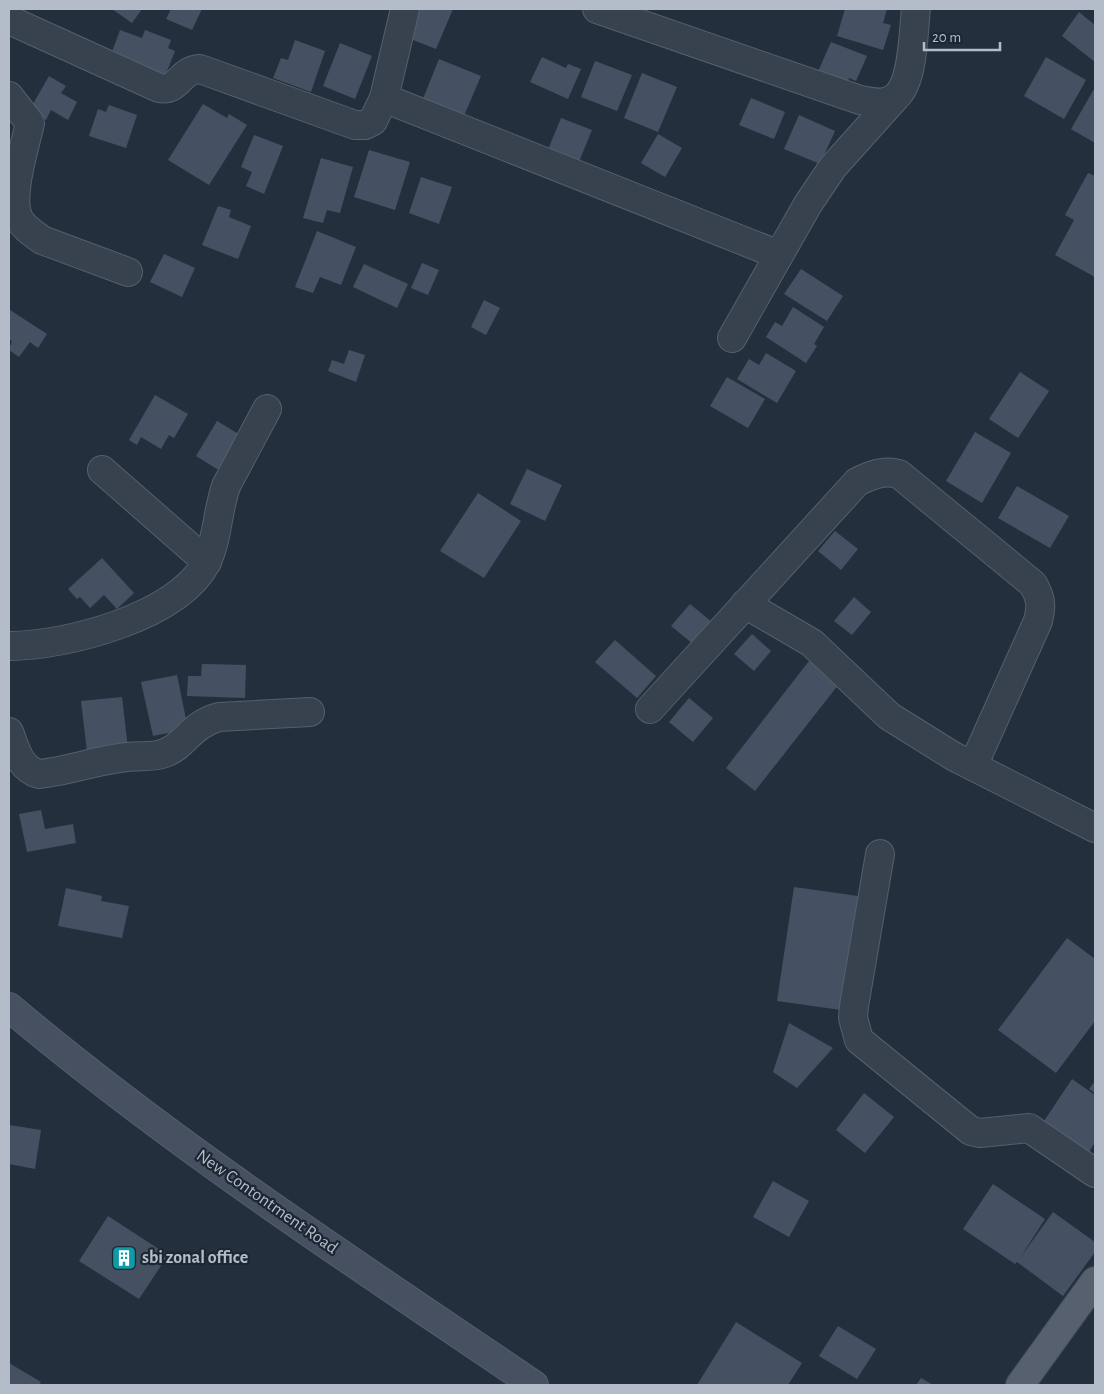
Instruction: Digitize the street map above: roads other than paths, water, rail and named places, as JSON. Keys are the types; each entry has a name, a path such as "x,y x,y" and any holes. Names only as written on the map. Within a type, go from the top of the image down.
{"main road":[{"path":"1020,1385 1095,1280"},
{"path":"1038,1385 1050,1366 1095,1310"}],"street":[{"path":"19,21 165,89 174,86 187,71 200,69 355,125 365,125 373,121 384,98 405,9"},
{"path":"597,9 860,100 881,103 894,99"},
{"path":"732,338 808,204 833,167 903,89 908,75 916,9"},
{"path":"9,96 30,123 15,202 19,218 30,231 42,240 128,272"},
{"path":"384,98 779,255"},
{"path":"9,646 78,636 123,624 143,616 182,590 201,572 207,562 215,540 222,498 226,486 267,409"},
{"path":"102,470 207,562"},
{"path":"650,709 856,482 872,474 890,471 899,474 1033,584 1039,595 1042,606 1038,621 973,766"},
{"path":"745,604 812,643 889,716 973,766 1095,828"},
{"path":"9,732 22,764 29,772 39,774 128,756 164,754 173,749 205,721 219,717 310,712"},
{"path":"880,854 852,1018 859,1040 971,1131 980,1134 1029,1128 1095,1172"},
{"name":"New Contontment Road","path":"9,1007 46,1039 226,1176 534,1385"}],"place":[{"name":"sbi zonal office","path":"124,1258"}]}
